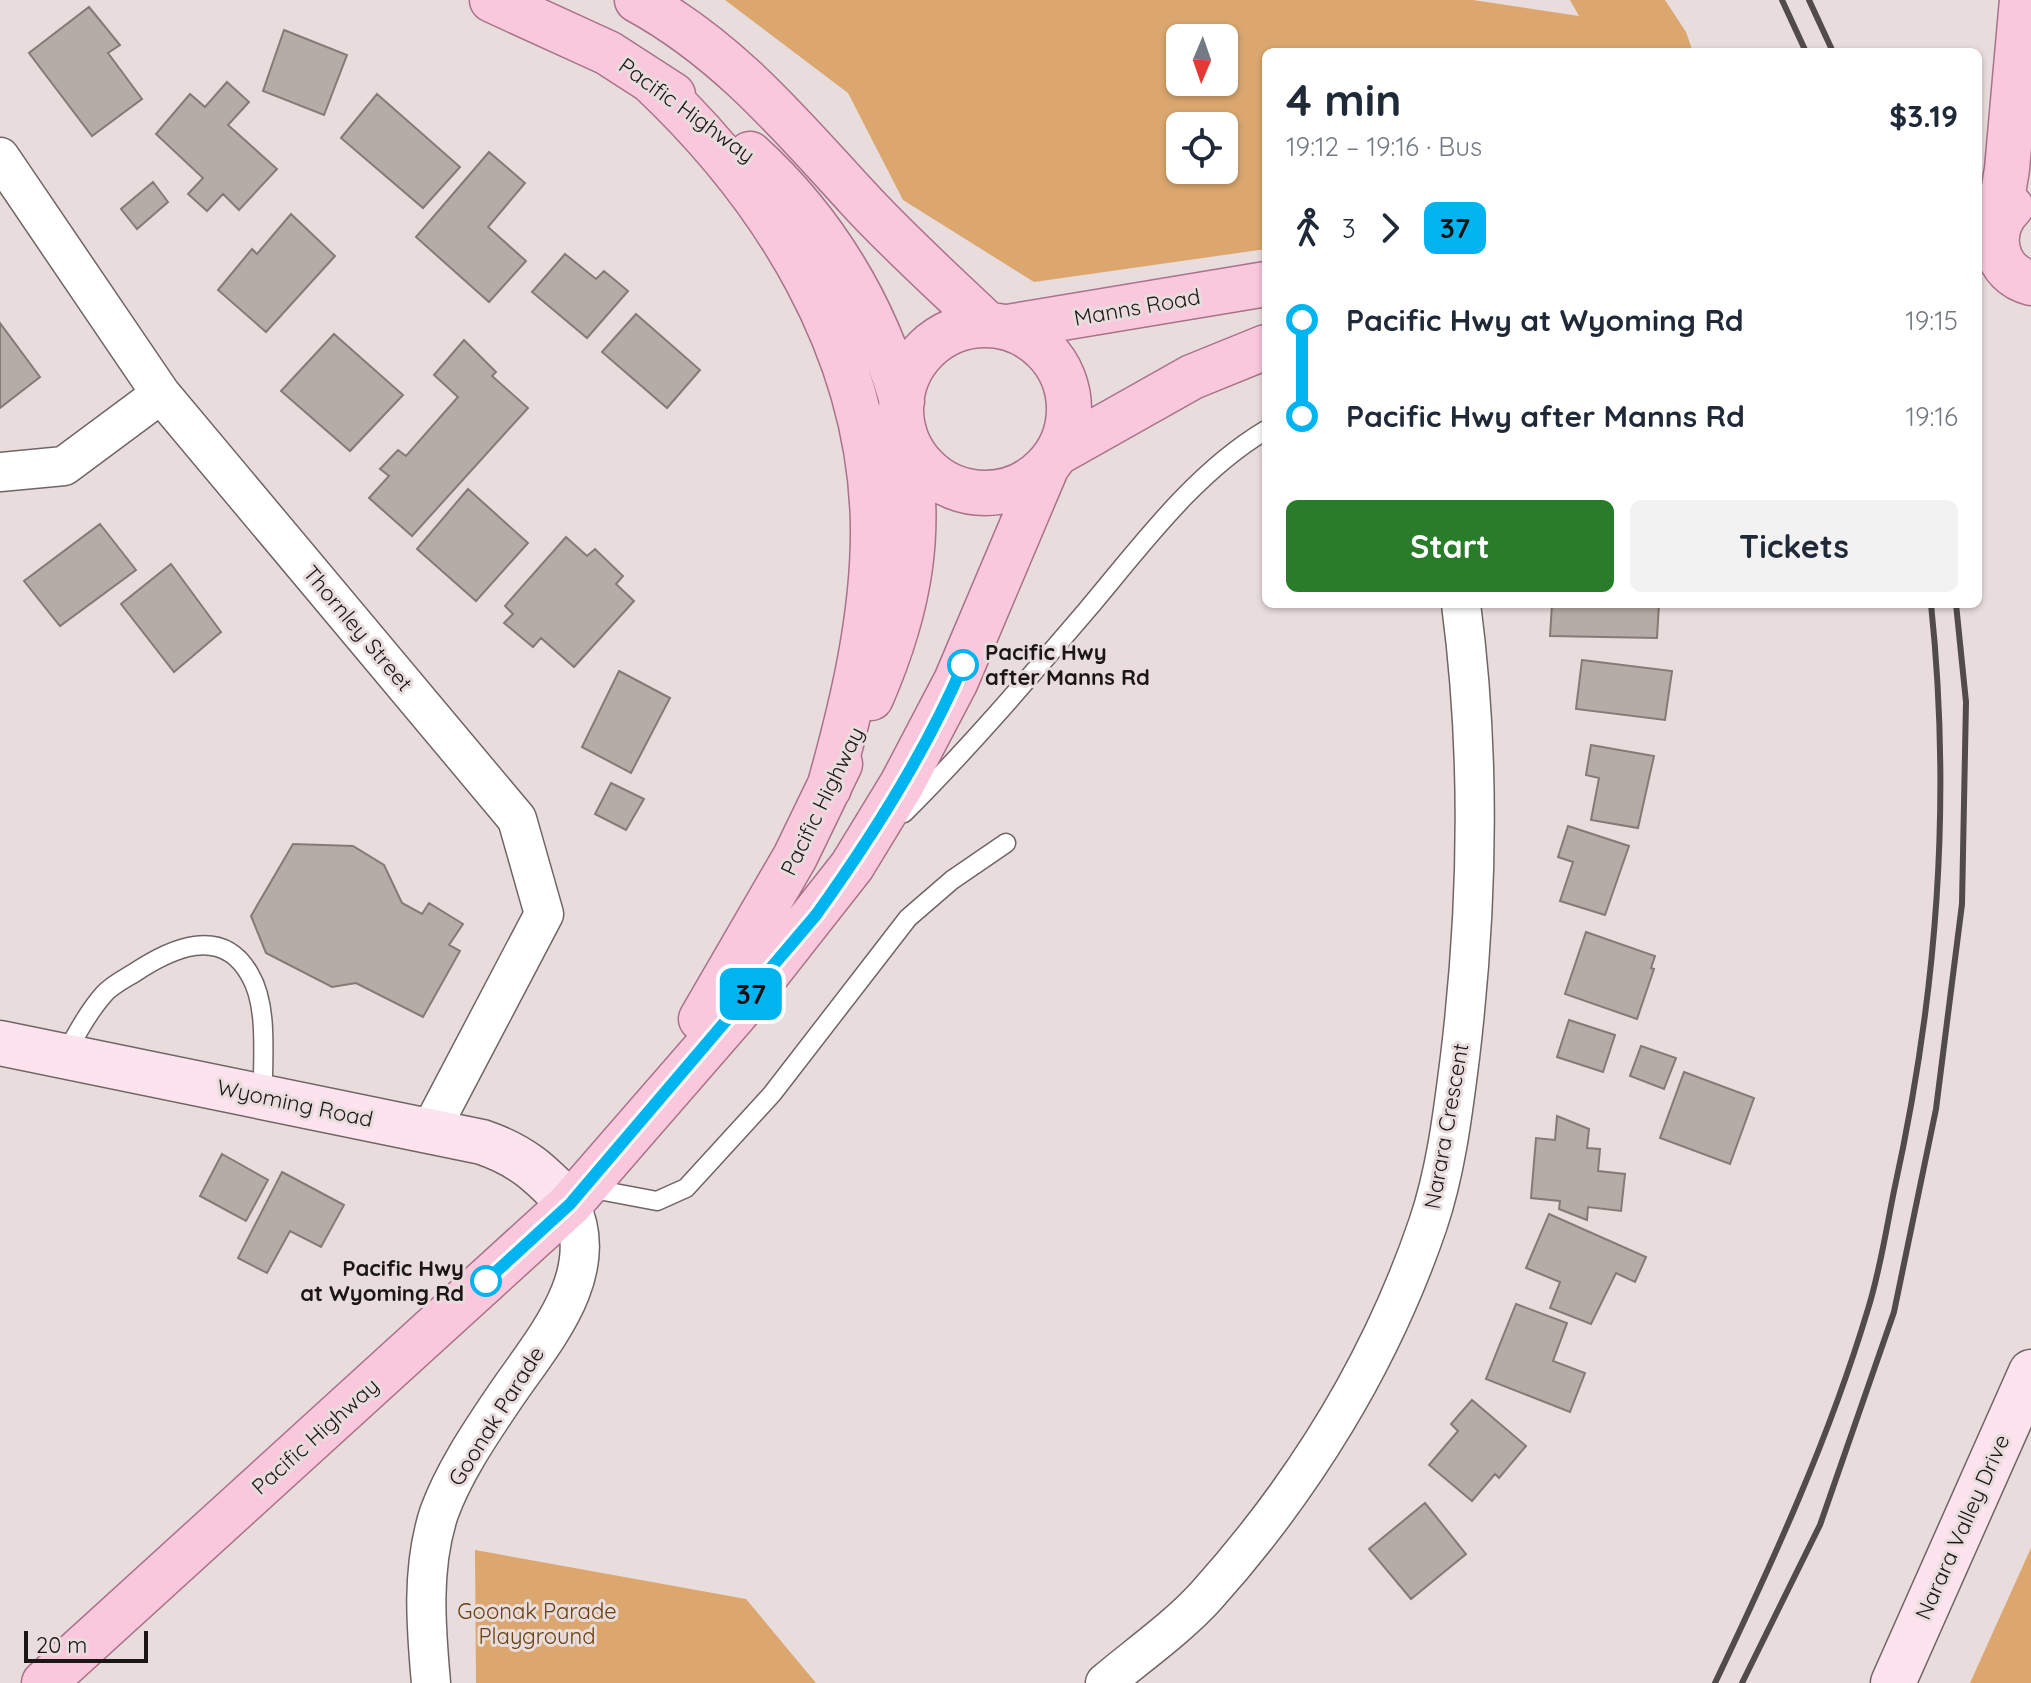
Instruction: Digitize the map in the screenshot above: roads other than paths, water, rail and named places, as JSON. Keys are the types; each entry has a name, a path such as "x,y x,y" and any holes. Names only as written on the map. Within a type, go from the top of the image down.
{"main road":[{"name":"Pacific Highway","path":"492,0 608,53 650,80 734,140 799,204 847,273 880,337 903,416 913,486 910,585 882,674 795,857 726,980 627,1136"},
{"path":"637,0 734,67 794,125 881,222 998,326 1042,347 1064,378 1069,417 1052,459"},
{"path":"2008,267 2007,169 2022,0"},
{"path":"650,80 691,119 782,237 822,306 853,390 871,488 873,554 857,674 829,788"},
{"path":"2008,267 2010,208 2031,198"},
{"name":"Manns Road","path":"998,326 1262,285"},
{"path":"998,326 947,334 929,346 910,371 903,416 911,450 938,478 975,492 1014,488 1052,459 1192,377 1262,349"},
{"name":"Pacific Highway","path":"44,1683 578,1195 751,994 852,866 902,784 956,681 1052,459"}],"street":[{"name":"Thornley Street","path":"0,157 161,394 517,819 544,914 430,1131"},
{"path":"0,472 64,466 161,394"},
{"name":"Narara Crescent","path":"1105,1683 1204,1598 1264,1525 1325,1442 1383,1336 1429,1222 1452,1119 1467,999 1474,873 1475,764 1461,608"},
{"name":"Wyoming Road","path":"0,1043 482,1142 518,1156 578,1195"},
{"name":"Goonak Parade","path":"431,1683 425,1620 427,1579 439,1515 453,1481 538,1351 572,1289 580,1260 578,1195"},
{"name":"Narara Valley Drive","path":"1893,1683 2031,1372"}],"lane":[{"path":"852,866 960,757 1172,511 1222,460 1262,433"},
{"path":"578,1195 657,1201 686,1188 772,1094 908,918 952,880 1006,843"},
{"path":"65,1056 83,1022 106,991 154,960 190,944 228,950 251,975 260,1012 263,1096"}],"railway":[{"path":"1782,0 1804,48"},
{"path":"1809,0 1831,48"},
{"path":"1715,1683 1779,1545 1853,1357 1872,1295 1909,1118 1930,972 1940,826 1940,753 1931,608"},
{"path":"1742,1683 1820,1525 1894,1312 1936,1109 1962,904 1966,702 1956,608"}],"place":[{"name":"Pacific Hwy after Manns Rd","path":"963,665"},
{"name":"Pacific Hwy at Wyoming Rd","path":"486,1281"}],"park label":[{"name":"Goonak Parade Playground","path":"537,1624"}]}
